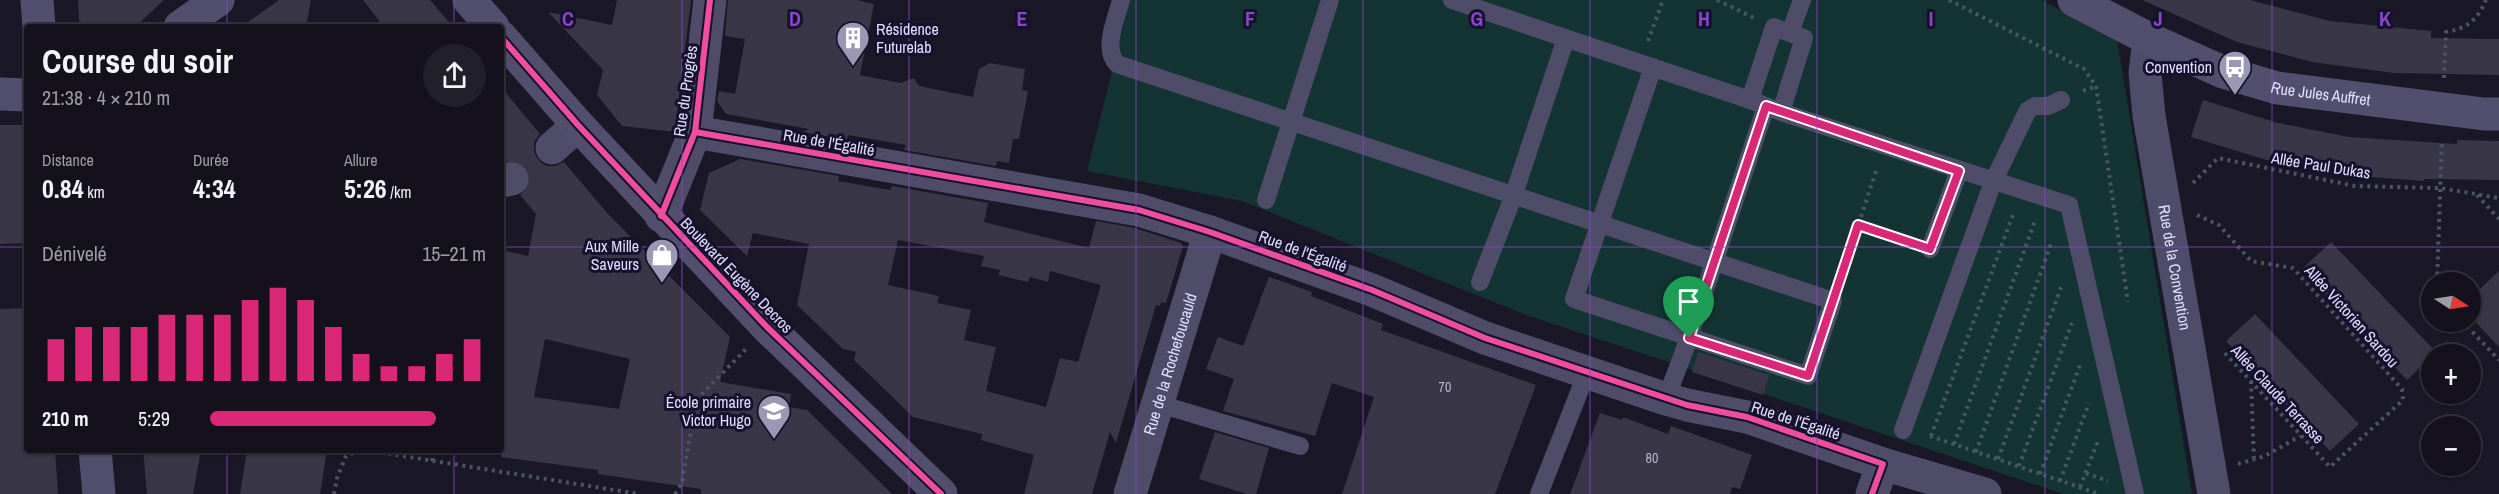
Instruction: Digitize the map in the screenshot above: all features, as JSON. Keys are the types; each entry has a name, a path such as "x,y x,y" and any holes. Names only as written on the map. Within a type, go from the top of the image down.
{"street":[{"path":"37,0 39,24"},
{"path":"184,24 218,0"},
{"path":"469,0 489,24"},
{"name":"Rue du Progrès","path":"662,216 695,132 710,0"},
{"name":"Rue Jules Auffret","path":"2074,0 2149,39 2223,72 2277,88 2499,114"},
{"name":"Rue de la Convention","path":"2149,39 2145,73 2149,116 2214,494"},
{"name":"Boulevard Eugène Decros","path":"504,40 578,125 767,327 941,494"},
{"path":"0,94 24,95"},
{"path":"552,148 578,125"},
{"name":"Rue de l'Égalité","path":"695,132 1139,210 1210,232 1372,290 1485,338 1666,399 1747,417 1883,464"},
{"name":"Rue de la Rochefoucauld","path":"1130,494 1210,232"},
{"path":"95,453 99,494"},
{"path":"1872,494 1883,464 1985,494"}],"lane":[{"path":"1121,0 1111,44 1111,53 1117,64 1513,197 1600,225 1714,262 1833,301 1808,376 1574,299 1600,225 1646,65"},
{"path":"1266,200 1330,0"},
{"path":"1452,0 1959,171 2069,205 2088,280 2135,494"},
{"path":"1666,399 1689,338 1766,106 1782,30 1802,0"},
{"path":"1766,106 1804,38 1782,30"},
{"path":"1480,282 1513,197 1566,38"},
{"path":"1904,428 1993,182 2028,110 2035,106 2048,106 2061,100"},
{"path":"1930,249 1959,171"},
{"path":"1539,494 1587,372"},
{"path":"1156,403 1300,446"}],"path":[{"path":"1646,65 1663,0"},
{"path":"1717,0 1782,30"},
{"path":"1950,0 2084,69 2096,86 2128,302"},
{"path":"2437,272 2446,32 2469,25 2476,19 2486,0"},
{"path":"1833,301 1884,146"},
{"path":"1931,436 2021,191"},
{"path":"2476,194 2499,219"},
{"path":"1954,444 2043,197"},
{"path":"1976,452 2065,204"},
{"path":"1858,225 1930,249"},
{"path":"1998,459 2078,241"},
{"path":"2019,466 2088,280"},
{"path":"675,494 682,483 696,400 767,327"},
{"path":"2473,332 2499,360"},
{"path":"2060,480 2105,360"},
{"path":"2040,474 2080,365"},
{"path":"2251,380 2253,460"},
{"path":"1904,428 2099,494"},
{"path":"2242,463 2253,460 2300,436"},
{"path":"334,494 337,478 346,456 355,453"},
{"path":"383,453 639,494"},
{"path":"432,461 433,453"}],"green space":[{"path":"1130,0 2041,0 2117,40 2192,494 2064,494 1524,314 1242,201 1087,171"}],"building":[{"path":"78,0 164,0 138,24 90,24 79,21"},
{"path":"279,0 311,0 307,24 245,24"},
{"path":"363,0 430,0 450,24 382,24"},
{"path":"617,0 691,0 675,132 622,126 597,95 603,70 548,12 612,25"},
{"path":"728,0 857,0 874,4 860,75 900,83 914,78 919,86 973,97 979,69 990,63 1025,69 1022,90 1028,91 1019,139 1013,139 1009,163 997,161 996,166 904,150 906,145 848,135 847,140 802,132 809,129 726,114 717,101 719,91 735,94 745,39 725,36"},
{"path":"2142,0 2250,0 2330,21 2431,31 2431,38 2499,39 2499,75 2394,73 2312,62 2237,42"},
{"path":"504,91 540,134 534,142 534,151 538,161 547,166 555,166 564,162 608,214 730,337 720,382 791,394 789,407 807,410 892,494 701,494 701,489 598,474 598,470 501,457 501,453 504,453 504,251 528,256 536,214 520,195 530,185 530,176 527,167 518,161 504,162","holes":["545,339 630,359 619,409 534,397"]},
{"path":"2203,100 2278,123 2349,137 2457,144 2457,140 2499,141 2499,180 2424,179 2424,181 2346,175 2267,160 2191,137"},
{"path":"0,125 24,125 24,243 0,244"},
{"path":"740,159 839,176 838,181 890,190 892,186 988,203 984,222 1089,248 1096,221 1135,228 1181,243 1183,246 1166,303 1161,302 1160,306 1156,305 1116,443 1110,432 1092,494 1024,494 1034,455 981,440 982,434 913,417 854,360 856,352 843,349 797,305 809,244 753,233 747,256 700,210 709,173","holes":["898,240 984,256 981,266 1000,270 998,275 1028,282 1030,277 1048,282 1050,271 1101,285 1078,362 1060,358 1046,407 986,391 996,347 964,340 971,310 937,303 939,296 888,285"]},
{"path":"2331,242 2428,344 2421,344 2421,366 2407,380 2302,269"},
{"path":"2499,271 2499,347 2481,328 2481,288"},
{"path":"1269,277 1312,292 1311,296 1383,324 1381,330 1536,385 1495,494 1342,494 1374,397 1332,383 1315,436 1223,411 1234,379 1206,369 1218,337 1243,346"},
{"path":"24,308 24,453 55,453 58,494 0,494 0,309"},
{"path":"2255,314 2359,424 2330,451 2226,341"},
{"path":"1698,352 1769,375 1763,395 1692,372"},
{"path":"1600,413 1622,420 1623,417 1668,434 1671,426 1752,455 1740,489 1732,487 1730,494 1570,494"},
{"path":"1215,432 1269,448 1256,494 1247,494 1199,479"},
{"path":"143,453 200,453 193,494 147,494"},
{"path":"247,453 327,453 320,494 240,494"}],"tunnel":[{"path":"512,179 552,148"}],"cycle path":[{"path":"661,216 695,132 710,0"},
{"path":"504,40 578,125 767,327 941,494"},
{"path":"695,132 1139,210 1210,232 1372,290 1485,338 1687,405 1747,417 1883,464 1872,494"}],"place":[{"name":"Résidence Futurelab","path":"853,67"},
{"name":"Convention","path":"2235,96"},
{"name":"Aux Mille Saveurs","path":"662,284"},
{"name":"École primaire Victor Hugo","path":"774,440"}],"route":[{"path":"1766,106 1959,171 1930,249 1858,225 1808,376 1689,338 1766,106"}]}
